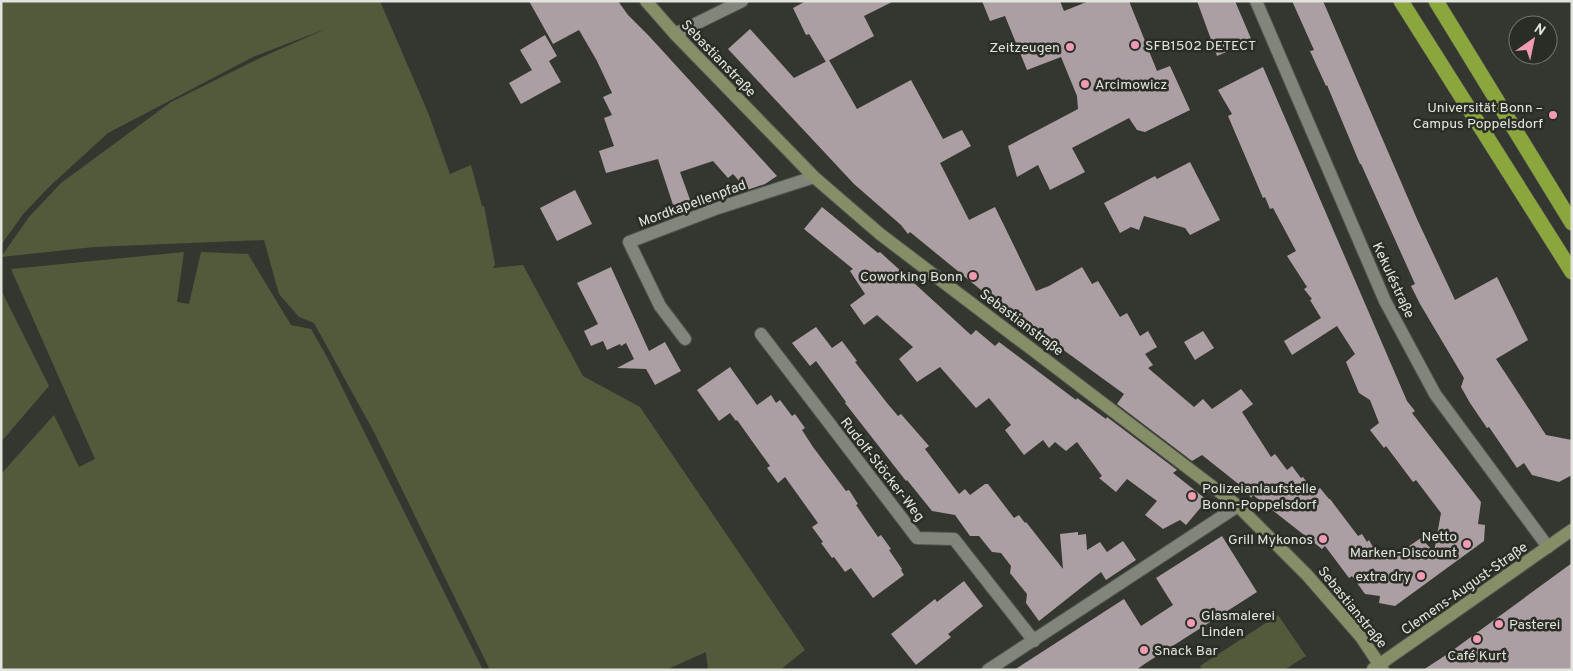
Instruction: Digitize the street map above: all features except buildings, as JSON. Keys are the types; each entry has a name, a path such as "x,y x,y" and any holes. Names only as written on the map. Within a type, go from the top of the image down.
{"highway":[{"path":"1401,1 1572,272"},
{"path":"1436,1 1572,224"}],"street":[{"name":"Sebastianstraße","path":"646,1 675,34 814,177 880,234 1238,506 1303,570 1362,637 1379,668"},
{"path":"675,34 742,1"},
{"name":"Kekuléstraße","path":"1256,1 1381,292 1394,318 1435,394 1548,547"},
{"name":"Mordkapellenpfad","path":"685,340 660,306 629,242 718,208 814,177"},
{"name":"Rudolf-Stöcker-Weg","path":"761,334 917,538 954,539 1034,641"},
{"path":"988,670 1238,506"},
{"name":"Clemens-August-Straße","path":"1379,668 1572,530"}],"green space":[{"path":"1,1 380,1 429,115 450,174 471,165 482,206 484,206 495,264 493,268 523,265 583,376 640,407 805,650 780,670 708,670 706,652 666,670 490,670 374,432 314,323 299,317 279,294 264,240 94,247 1,257 29,217 61,183 171,102 260,58 328,28 253,57 108,133 51,185 24,213 1,245"},
{"path":"184,252 177,302 189,304 201,252 248,254 291,325 311,329 327,357 483,670 1,670 1,474 54,415 79,467 95,459 11,269"},
{"path":"1,290 49,386 1,442"},
{"path":"1278,615 1306,656 1284,670 1202,670 1200,666"}],"place":[{"name":"SFB1502 DETECT","path":"1135,45"},
{"name":"Zeitzeugen","path":"1070,47"},
{"name":"Arcimowicz","path":"1085,84"},
{"name":"Universität Bonn – Campus Poppelsdorf","path":"1553,115"},
{"name":"Coworking Bonn","path":"973,276"},
{"name":"Polizeianlaufstelle Bonn-Poppelsdorf","path":"1192,496"},
{"name":"Grill Mykonos","path":"1323,539"},
{"name":"Netto Marken-Discount","path":"1467,544"},
{"name":"extra dry","path":"1421,576"},
{"name":"Glasmalerei Linden","path":"1191,623"},
{"name":"Pasterei","path":"1499,624"},
{"name":"Café Kurt","path":"1477,639"},
{"name":"Snack Bar","path":"1144,650"}]}
